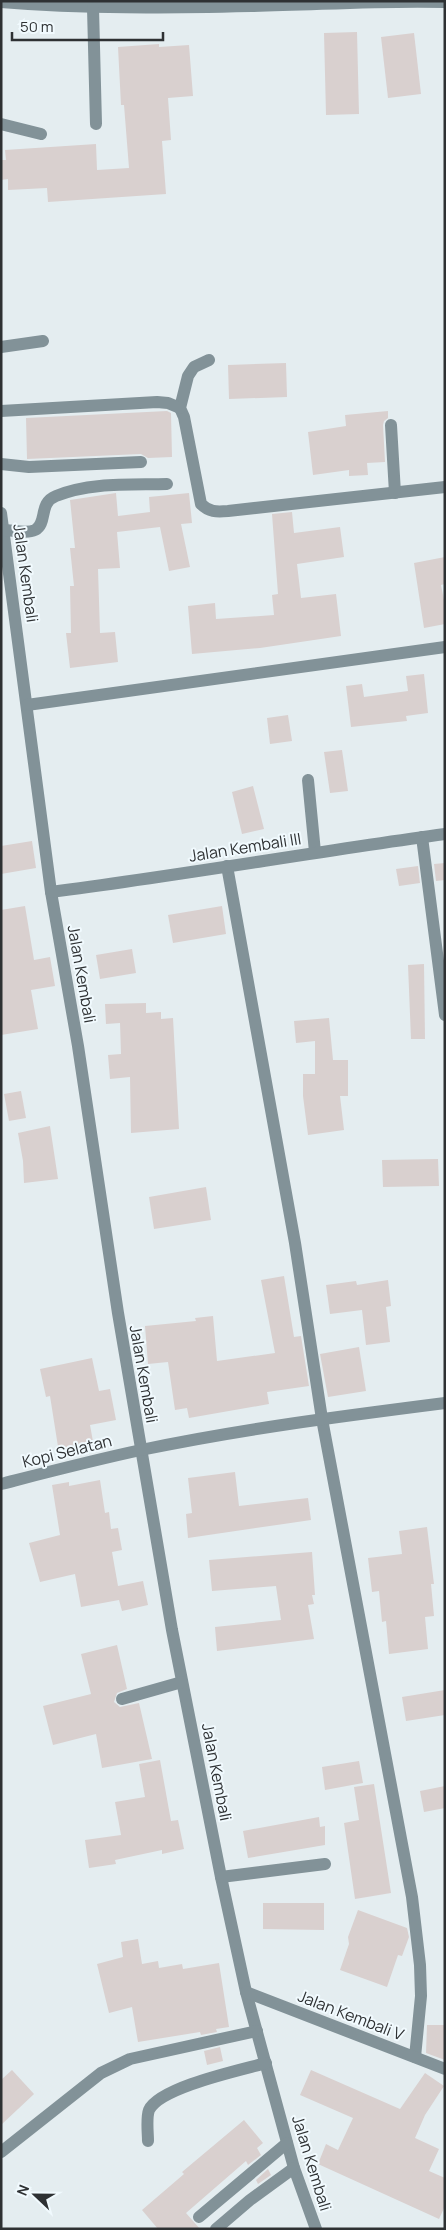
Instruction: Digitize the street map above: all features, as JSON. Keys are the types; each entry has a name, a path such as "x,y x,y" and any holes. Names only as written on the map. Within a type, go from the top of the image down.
{"street":[{"path":"1,2 94,8 177,4 445,2"},
{"path":"94,8 96,124"},
{"path":"1,124 41,134"},
{"path":"1,347 43,342"},
{"path":"209,360 194,368 188,376 180,408 184,417 201,504 206,510 213,512 228,511 445,487"},
{"path":"1,411 157,402 180,408"},
{"path":"391,425 395,492"},
{"path":"1,464 29,467 141,462"},
{"path":"4,530 33,531 40,526 46,502 73,490 112,485 167,484"},
{"name":"Jalan Kembali","path":"1,512 51,892 78,1046 118,1313 182,1682 246,1992 294,2168 316,2229"},
{"path":"26,705 445,647"},
{"path":"308,780 314,852"},
{"name":"Jalan Kembali III","path":"51,892 157,878 314,852 445,834"},
{"path":"422,837 445,1015"},
{"path":"227,866 295,1243 322,1419 412,1897 420,1966 421,1996 415,2057"},
{"name":"Kopi Selatan","path":"1,1484 141,1450 322,1419 445,1403"},
{"path":"122,1698 182,1682"},
{"path":"221,1877 325,1864"},
{"name":"Jalan Kembali V","path":"246,1992 445,2069"},
{"path":"1,2152 102,2074 130,2059 257,2031"},
{"path":"148,2141 149,2111 158,2099 190,2085 266,2064"},
{"path":"199,2216 287,2143"},
{"path":"216,2229 250,2200 294,2168"}],"building":[{"path":"357,32 359,114 326,115 324,33"},
{"path":"414,33 421,94 388,98 381,37"},
{"path":"159,44 159,47 189,45 193,96 168,98 171,140 162,141 166,194 48,202 47,188 8,190 8,179 1,180 1,160 6,160 5,150 96,144 97,170 129,168 124,105 121,105 118,47"},
{"path":"286,363 287,397 229,399 228,365"},
{"path":"167,411 171,413 172,457 148,458 141,454 27,459 26,418"},
{"path":"388,411 388,418 384,421 383,425 385,462 367,463 368,475 349,476 349,470 313,475 308,432 346,426 345,415"},
{"path":"116,493 118,516 150,512 149,497 189,493 192,523 181,524 190,567 169,571 160,527 117,532 120,568 98,569 100,633 115,632 118,662 70,668 66,633 71,633 70,586 74,586 70,548 75,548 70,500"},
{"path":"292,512 294,533 340,527 344,557 297,564 301,598 336,594 341,636 260,648 192,654 188,606 215,603 216,619 274,615 272,595 278,594 272,514"},
{"path":"445,557 445,584 441,585 445,605 445,624 424,628 414,563"},
{"path":"424,674 428,713 406,716 407,721 351,727 346,686 362,684 364,697 408,691 406,676"},
{"path":"288,715 292,741 270,744 267,718"},
{"path":"342,750 348,791 330,793 324,752"},
{"path":"253,786 264,829 242,834 232,792"},
{"path":"32,841 36,868 1,874 1,846"},
{"path":"445,863 445,880 436,881 434,864"},
{"path":"418,866 420,883 399,886 396,869"},
{"path":"25,906 34,960 50,957 55,986 31,990 38,1029 1,1035 1,910"},
{"path":"222,906 226,934 173,943 168,915"},
{"path":"132,949 136,973 100,979 96,955"},
{"path":"424,964 425,1039 411,1039 408,965"},
{"path":"146,1003 146,1013 161,1012 161,1019 173,1018 179,1129 131,1133 130,1077 110,1079 108,1055 121,1054 120,1023 106,1024 105,1004"},
{"path":"329,1018 333,1060 348,1060 348,1096 340,1096 344,1130 308,1135 303,1096 303,1074 315,1074 315,1041 296,1043 294,1021"},
{"path":"21,1091 26,1118 9,1121 4,1094"},
{"path":"50,1126 58,1179 24,1183 23,1161 18,1133"},
{"path":"438,1159 439,1186 383,1187 382,1160"},
{"path":"206,1187 211,1220 154,1229 149,1197"},
{"path":"284,1276 294,1337 301,1336 309,1386 267,1392 269,1404 189,1418 187,1408 175,1410 168,1362 148,1364 145,1326 196,1321 195,1318 213,1316 217,1361 275,1353 261,1280"},
{"path":"388,1280 391,1306 386,1307 390,1342 366,1345 362,1310 330,1314 326,1285 356,1281 357,1285"},
{"path":"359,1347 366,1391 328,1397 320,1354"},
{"path":"92,1358 99,1391 110,1389 116,1420 90,1425 94,1447 59,1453 50,1396 46,1397 40,1369"},
{"path":"235,1472 239,1506 308,1498 311,1520 188,1538 186,1514 192,1513 188,1478"},
{"path":"100,1480 105,1513 109,1512 111,1529 118,1528 122,1550 112,1552 118,1586 143,1581 148,1605 122,1611 119,1600 81,1607 75,1574 40,1582 29,1543 60,1535 52,1485 69,1482 69,1486"},
{"path":"427,1527 434,1584 431,1584 434,1616 425,1617 428,1649 389,1654 386,1621 382,1622 379,1591 372,1592 368,1558 402,1554 399,1531"},
{"path":"312,1552 315,1595 312,1595 314,1604 308,1605 314,1639 217,1651 215,1627 281,1620 276,1586 212,1591 209,1560"},
{"path":"117,1645 127,1689 117,1693 114,1702 120,1707 139,1703 152,1759 102,1768 96,1734 53,1745 43,1706 91,1694 81,1654"},
{"path":"445,1690 445,1715 406,1721 402,1697"},
{"path":"160,1760 171,1821 178,1820 184,1849 162,1854 162,1850 115,1860 116,1864 89,1868 85,1840 121,1835 115,1802 145,1797 139,1764"},
{"path":"359,1761 363,1783 325,1790 322,1767"},
{"path":"374,1784 391,1893 355,1899 344,1823 359,1820 354,1787"},
{"path":"445,1786 445,1808 424,1812 420,1791"},
{"path":"319,1817 320,1827 325,1826 325,1845 248,1858 243,1831"},
{"path":"263,1903 324,1903 324,1930 263,1929"},
{"path":"358,1910 407,1928 409,1937 402,1956 398,1955 387,1987 340,1970 349,1944 348,1937"},
{"path":"138,1939 142,1964 158,1961 159,1968 182,1964 183,1969 219,1963 229,2027 216,2029 217,2032 201,2035 200,2032 138,2042 132,2007 109,2013 97,1964 123,1957 121,1942"},
{"path":"427,2025 445,2025 445,2060 426,2053"},
{"path":"220,2047 223,2061 207,2065 204,2051"},
{"path":"12,2070 34,2094 1,2125 1,2080"},
{"path":"311,2070 400,2109 425,2073 444,2086 425,2115 415,2138 439,2149 429,2171 445,2178 445,2206 439,2219 318,2164 326,2144 338,2150 353,2118 300,2095"},
{"path":"244,2120 263,2143 257,2148 261,2155 248,2165 246,2161 186,2213 200,2229 158,2229 142,2210 184,2174 182,2172"},
{"path":"268,2169 271,2175 258,2184 256,2180"}]}
